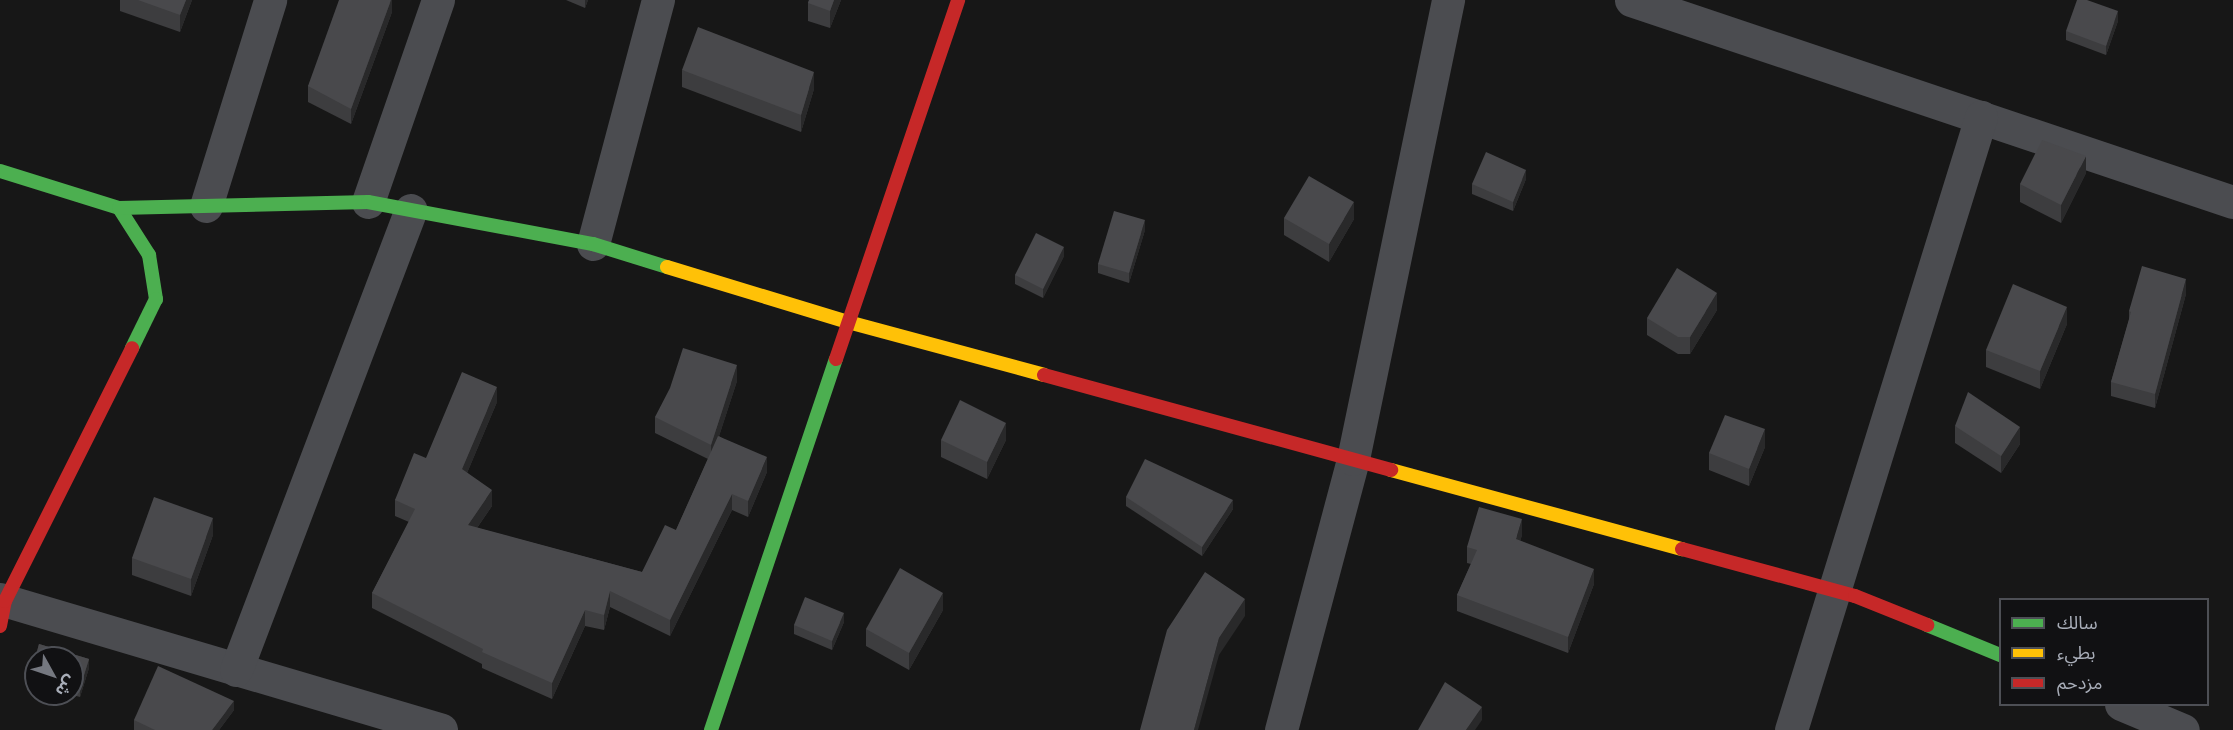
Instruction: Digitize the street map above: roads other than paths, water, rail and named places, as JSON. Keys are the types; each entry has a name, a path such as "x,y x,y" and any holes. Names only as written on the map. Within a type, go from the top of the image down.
{"street":[{"path":"206,206 270,0"},
{"path":"368,202 438,0"},
{"path":"593,244 658,0"},
{"path":"711,730 958,0"},
{"path":"1281,730 1353,459 1448,0"},
{"path":"1631,0 2233,202"},
{"path":"1791,730 1836,591 1980,117"},
{"path":"0,171 119,208 368,202 593,244 848,322 1856,596 1999,654"},
{"path":"119,208 149,255 156,299 2,608 236,670 441,730"},
{"path":"236,670 411,210"},
{"path":"2123,706 2183,730"}]}
